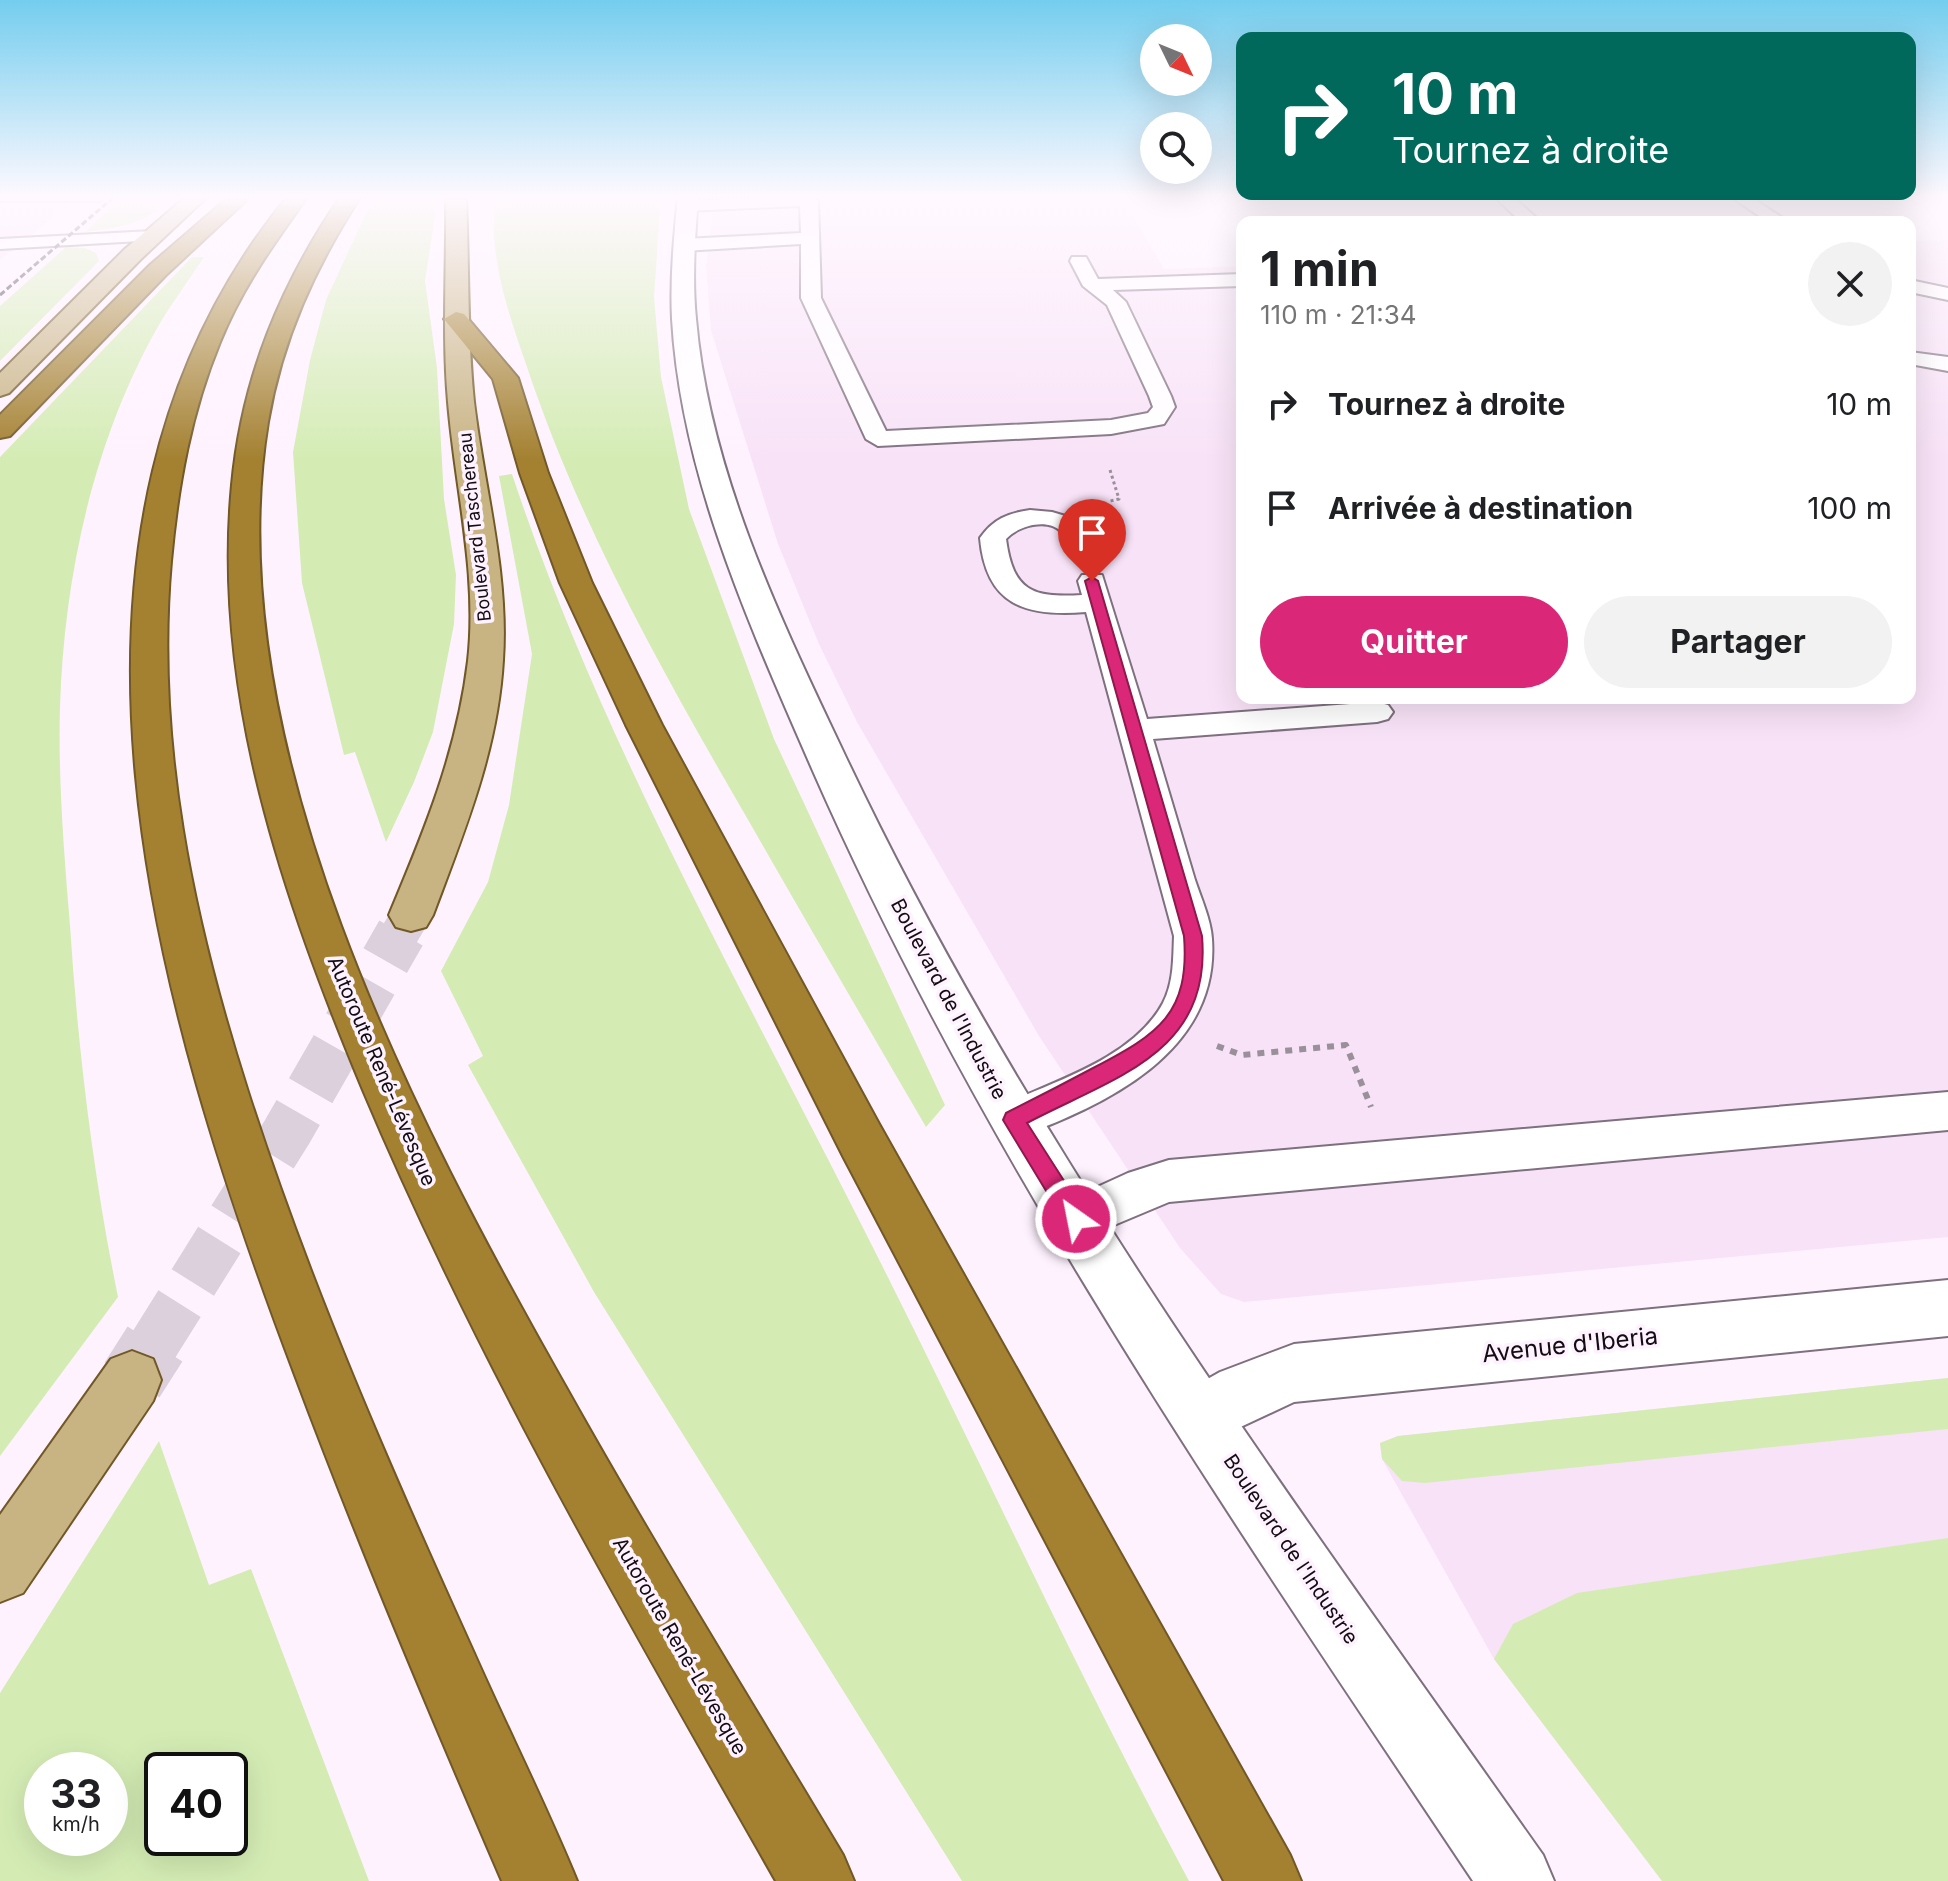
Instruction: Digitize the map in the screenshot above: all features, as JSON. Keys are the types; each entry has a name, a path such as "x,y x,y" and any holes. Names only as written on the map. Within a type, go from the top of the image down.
{"highway":[{"path":"0,430 144,284"},
{"path":"236,284 187,389 175,434 152,565 147,689 151,755 189,971 237,1142 271,1243 355,1456 540,1881"},
{"name":"Autoroute René-Lévesque","path":"298,284 277,329 260,385 250,445 245,509 245,583 254,670 279,793 345,990 424,1175 525,1374 611,1529 817,1881"},
{"path":"456,319 505,378 534,473 576,583 651,739 883,1181 1264,1881"}],"main road":[{"path":"0,388 104,284"},
{"name":"Boulevard Taschereau","path":"411,915 458,796 477,725 486,658 484,568 461,400 456,284"},
{"path":"0,1570 132,1380"}],"street":[{"name":"Boulevard de l'Industrie","path":"685,284 684,329 694,387 710,459 744,566 837,785 946,999 1013,1120 1202,1415 1517,1881"},
{"name":"Avenue d'Iberia","path":"1202,1415 1241,1393 1294,1373 1948,1308"}],"lane":[{"path":"811,284 811,298 878,439 1136,425 1156,419 1164,407 1116,302 1093,285"},
{"path":"1093,285 1129,284"},
{"path":"1916,287 1948,294"},
{"path":"1916,359 1948,364"},
{"path":"1013,1120 1151,1048 1172,1027 1186,1002 1195,969 1193,936 1095,591 1051,604 1016,595 1001,581 993,538 1009,523 1035,516 1073,527 1081,544"},
{"path":"1134,730 1377,712"},
{"path":"1076,1219 1144,1188 1179,1180 1948,1111"}],"path":[{"path":"1106,456 1119,499 1109,500 1113,514"},
{"path":"1208,1042 1242,1055 1346,1045 1376,1119"}],"shaded area":[{"path":"707,284 1236,284 1236,704 1916,704 1916,284 1948,284 1948,1237 1244,1302 1221,1294 1180,1248 1039,1036 857,722 819,644 778,544 711,330"},
{"path":"1948,1378 1948,1881 1662,1881 1494,1659 1382,1459 1380,1443 1398,1436"}],"green space":[{"path":"25,284 76,284 0,361 0,306"},
{"path":"166,284 186,284 139,362 102,457 76,556 63,657 61,789 77,1019 94,1158 118,1297 0,1456 0,457"},
{"path":"333,284 425,284 437,368 444,499 456,575 454,624 433,732 386,842 355,752 344,755 302,583 293,452 310,360"},
{"path":"501,284 655,284 661,377 689,509 774,739 945,1105 926,1127 685,709 625,598 548,426"},
{"path":"512,474 546,570 585,665 670,850 898,1297 1103,1715 1189,1881 962,1881 594,1292 468,1065 483,1056 441,971 488,882 509,805 532,654 499,476"},
{"path":"1948,1378 1948,1429 1425,1483 1402,1481 1382,1459 1380,1443 1398,1436"},
{"path":"159,1441 209,1585 251,1569 369,1881 0,1881 0,1693"},
{"path":"1948,1538 1948,1881 1662,1881 1494,1659 1513,1624 1577,1593"}],"tunnel":[{"path":"399,935 411,915"},
{"path":"153,1346 287,1132 401,933"},
{"path":"132,1380 155,1344"}],"railway":[{"path":"0,295 13,284"}],"route":[{"path":"1076,1219 1013,1120 1151,1048 1172,1027 1186,1002 1195,969 1193,936 1092,581"}]}
